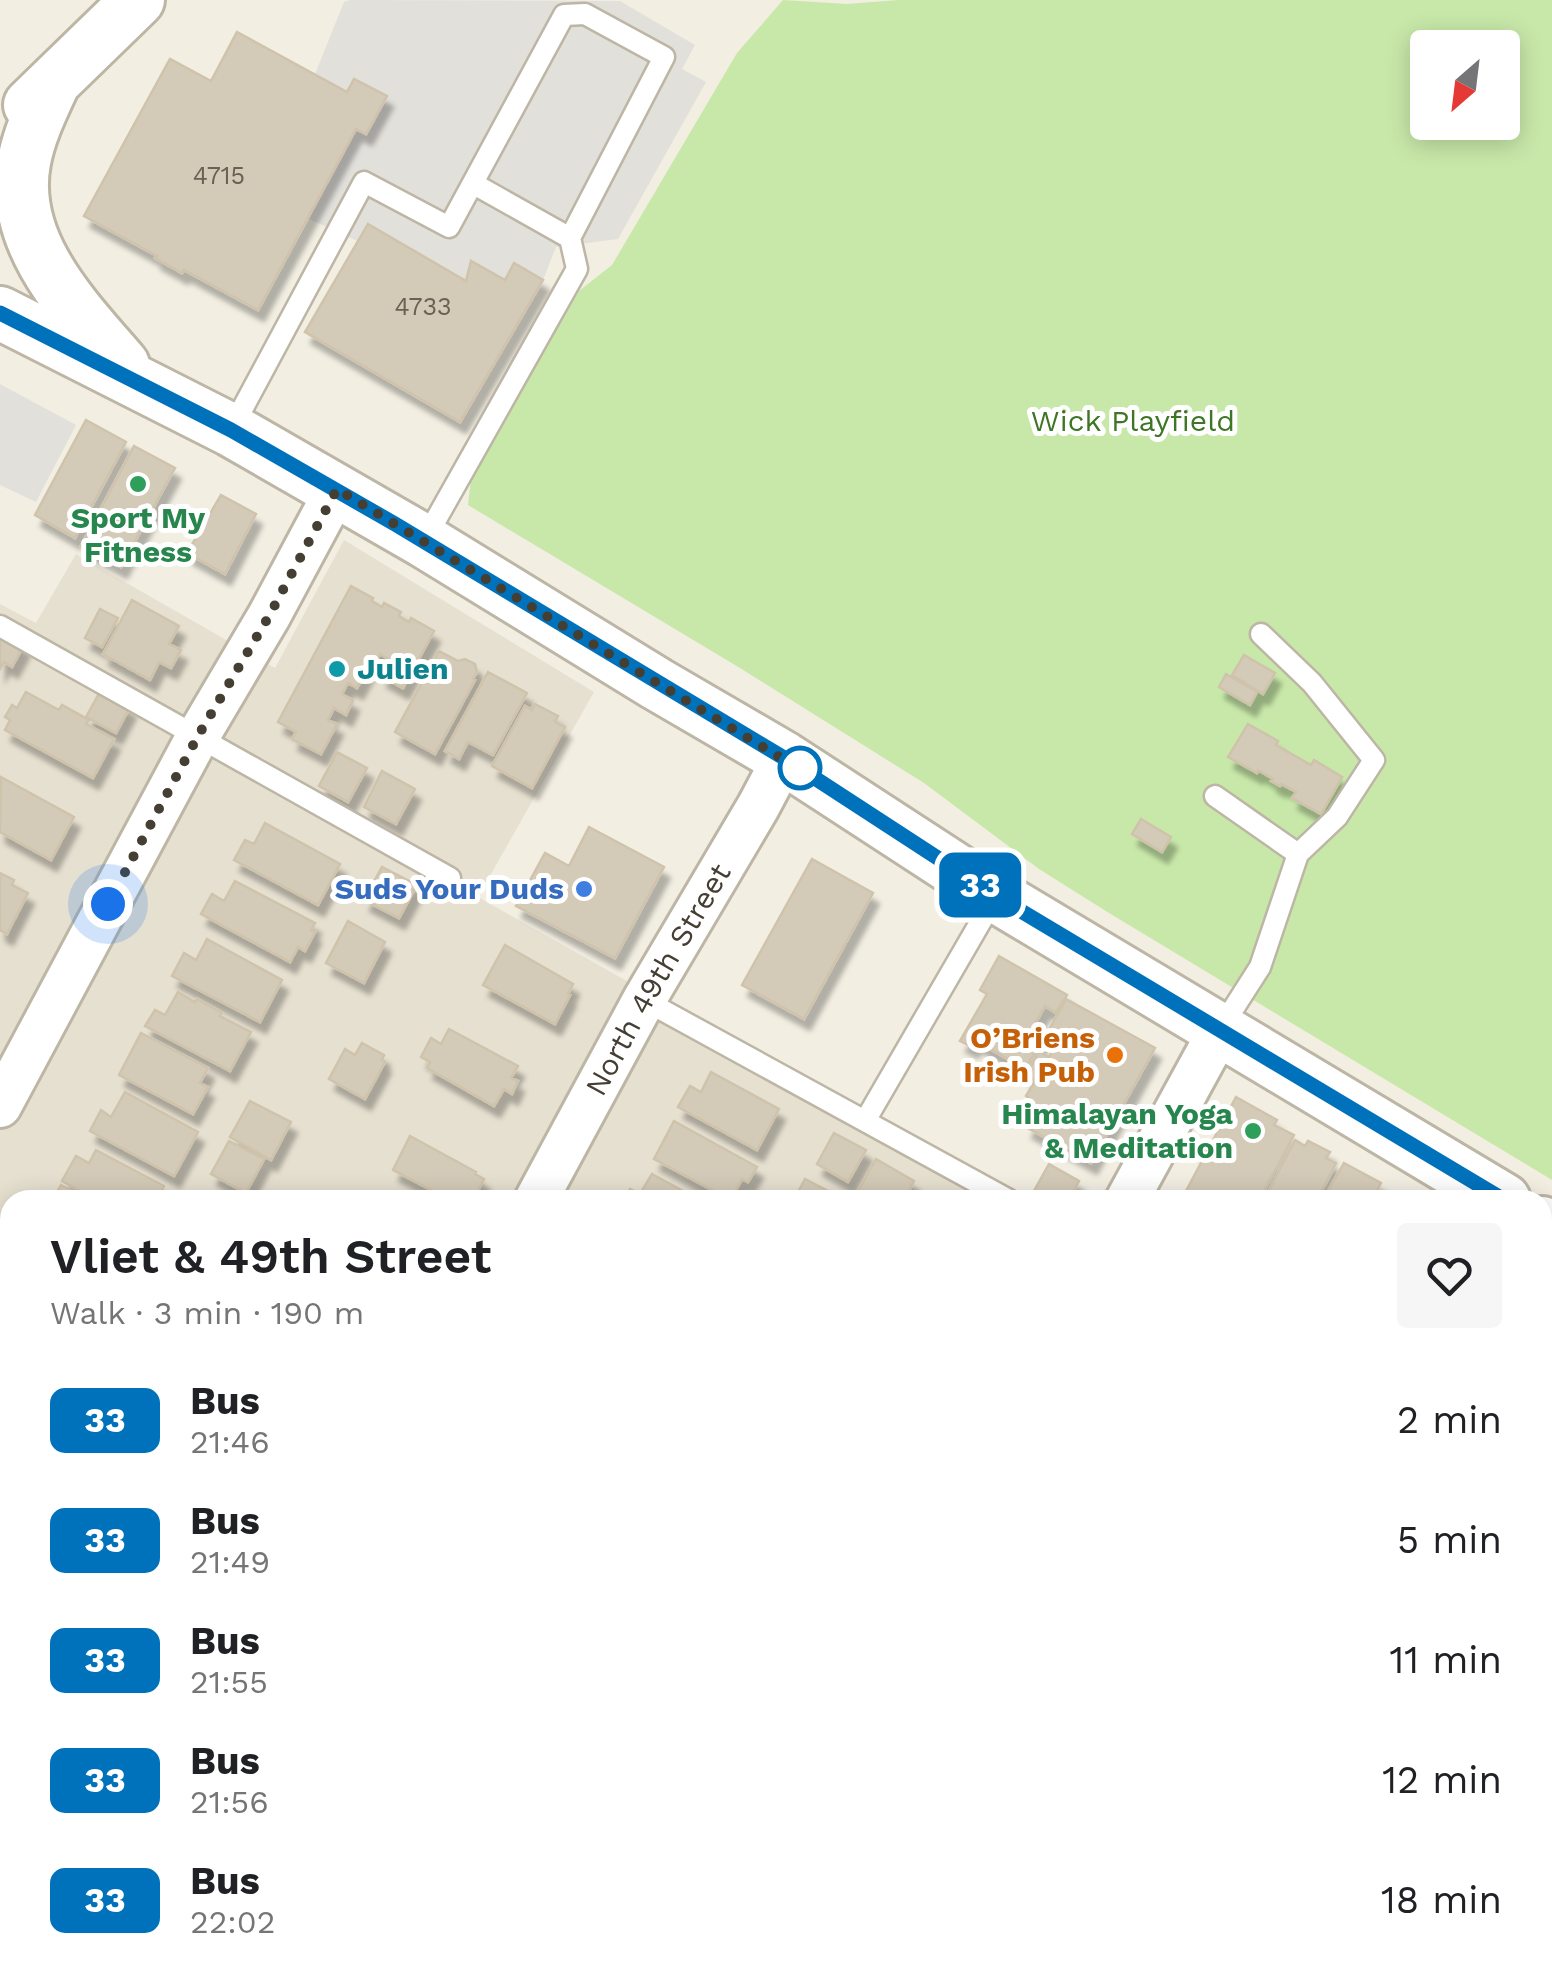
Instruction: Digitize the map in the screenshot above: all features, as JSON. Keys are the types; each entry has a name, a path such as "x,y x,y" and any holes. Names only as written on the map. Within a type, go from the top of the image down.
{"street":[{"path":"0,134 138,0"},
{"path":"54,82 24,159 24,213 37,252 77,312 137,381"},
{"path":"0,314 137,381 337,489 784,758 996,896 1487,1190"},
{"path":"0,1106 198,736 269,616 337,489"},
{"name":"North 49th Street","path":"541,1190 644,1000 784,758"},
{"path":"1133,1190 1220,1030"}],"lane":[{"path":"231,430 364,182 449,227 564,15 584,14 664,57 570,238 576,269 424,541"},
{"path":"474,184 570,238"},
{"path":"0,626 450,878"},
{"path":"1220,1030 1260,967 1298,854 1337,817 1374,760 1312,682 1261,634"},
{"path":"1215,796 1298,854"},
{"path":"865,1121 996,896"},
{"path":"644,1000 992,1190"}],"shaded area":[{"path":"620,1 695,45 682,69 706,82 618,239 556,247 543,280 515,264 505,280 472,261 466,281 368,224 357,241 307,218 356,129 366,134 386,97 354,79 347,92 315,74 344,2"},
{"path":"0,384 76,425 36,502 0,485"},
{"path":"344,540 594,692 478,897 998,1190 0,1190 0,604 36,623 76,554 275,668"}],"green space":[{"name":"Wick Playfield","path":"783,0 847,4 898,0 1552,0 1552,1180 1109,913 1039,869 924,783 468,505 471,478 579,291 612,265 737,53"}],"building":[{"path":"237,32 347,92 354,79 387,96 366,134 356,129 258,310 184,270 182,273 84,216 170,59 211,81"},
{"path":"368,224 466,281 471,261 505,280 514,263 543,280 460,422 305,332"},
{"path":"86,420 126,442 75,538 35,515"},
{"path":"134,446 175,468 121,567 81,546"},
{"path":"221,495 256,514 225,574 187,553"},
{"name":"Julien","path":"351,586 382,607 384,603 401,612 399,616 409,622 411,618 434,631 403,688 381,676 390,660 380,654 357,688 348,683 342,694 353,700 346,715 334,708 328,720 337,724 321,754 292,739 296,732 278,722"},
{"path":"132,600 179,626 169,644 181,650 171,668 159,662 150,680 103,654"},
{"path":"100,609 118,618 102,647 85,638"},
{"path":"0,630 24,645 12,667 4,662 0,669"},
{"path":"439,651 475,664 477,672 435,754 395,732"},
{"path":"1244,655 1275,673 1263,694 1232,675"},
{"path":"488,672 527,693 493,755 468,742 459,759 445,751"},
{"path":"1226,674 1257,692 1250,705 1219,687"},
{"path":"101,690 130,707 116,733 86,717"},
{"path":"26,692 59,710 62,705 114,739 93,778 5,730 10,720 5,717 12,705 17,708"},
{"path":"535,704 558,716 555,722 565,727 532,788 492,766 525,706 532,710"},
{"path":"1248,724 1311,765 1314,760 1342,777 1321,814 1292,798 1296,792 1228,757"},
{"path":"337,752 367,768 348,802 319,786"},
{"path":"382,771 415,789 396,824 364,807"},
{"path":"1,777 74,817 51,860 0,832"},
{"path":"1141,819 1171,837 1162,852 1132,834"},
{"path":"265,823 340,864 318,905 234,860 245,840 254,844"},
{"path":"589,827 664,867 615,958 516,906 545,853 569,866"},
{"path":"812,859 873,893 804,1019 742,985"},
{"path":"382,867 417,885 399,918 364,900"},
{"path":"0,873 28,893 7,934 0,930"},
{"path":"235,881 315,923 311,930 315,932 305,951 298,947 290,962 201,914 212,894 224,901"},
{"path":"348,921 385,942 364,983 326,963"},
{"path":"207,939 282,980 260,1022 172,976 184,953 196,960"},
{"path":"505,945 573,984 555,1024 483,985"},
{"path":"999,956 1067,995 1056,1013 1045,1006 1030,1033 1042,1040 1025,1069 976,1041 972,1047 960,1041 987,994 980,990"},
{"path":"178,992 251,1032 230,1071 145,1026 155,1010 165,1015"},
{"path":"1066,999 1155,1048 1091,1163 1026,1127 1032,1117 1025,1114 1033,1101 1026,1096 1035,1081 1025,1076 1039,1052 1049,1057 1058,1039 1047,1033"},
{"path":"449,1029 518,1066 511,1078 518,1081 512,1094 504,1089 494,1106 427,1068 430,1062 421,1057 431,1038 441,1044"},
{"path":"141,1033 208,1068 200,1083 208,1087 193,1114 119,1075"},
{"path":"362,1043 384,1055 385,1062 365,1099 329,1079 345,1049 355,1055"},
{"path":"711,1072 779,1109 757,1150 678,1107 690,1086 701,1092"},
{"path":"125,1092 198,1132 174,1176 90,1131 101,1110 111,1117"},
{"path":"1236,1097 1277,1120 1274,1125 1294,1135 1264,1190 1187,1190"},
{"path":"250,1101 291,1122 271,1160 230,1137"},
{"path":"674,1121 757,1167 748,1182 742,1179 736,1190 712,1190 654,1159"},
{"path":"834,1133 866,1150 848,1182 817,1164"},
{"path":"410,1136 484,1179 478,1190 431,1190 393,1170"},
{"path":"1295,1140 1305,1146 1308,1141 1330,1152 1326,1158 1336,1163 1322,1190 1269,1190"},
{"path":"229,1141 264,1159 248,1190 211,1174"},
{"path":"96,1150 164,1186 162,1190 78,1190 62,1181 76,1156 89,1163"},
{"path":"876,1159 914,1181 909,1190 859,1190"},
{"path":"1344,1163 1381,1183 1377,1190 1329,1190"},
{"path":"1049,1164 1079,1181 1074,1190 1035,1190"},
{"path":"652,1174 682,1190 642,1190"},
{"path":"805,1179 826,1190 799,1190"}],"bus line":[{"name":"33","path":"0,313 231,430 337,489 784,758 996,896 1487,1190"}],"place":[{"name":"Sport My Fitness","path":"138,484"},
{"name":"Julien","path":"337,669"},
{"name":"Suds Your Duds","path":"584,889"},
{"name":"O’Briens Irish Pub","path":"1115,1055"},
{"name":"Himalayan Yoga & Meditation","path":"1253,1131"}],"route":[{"path":"108,904 337,489 814,778 800,768"}]}
